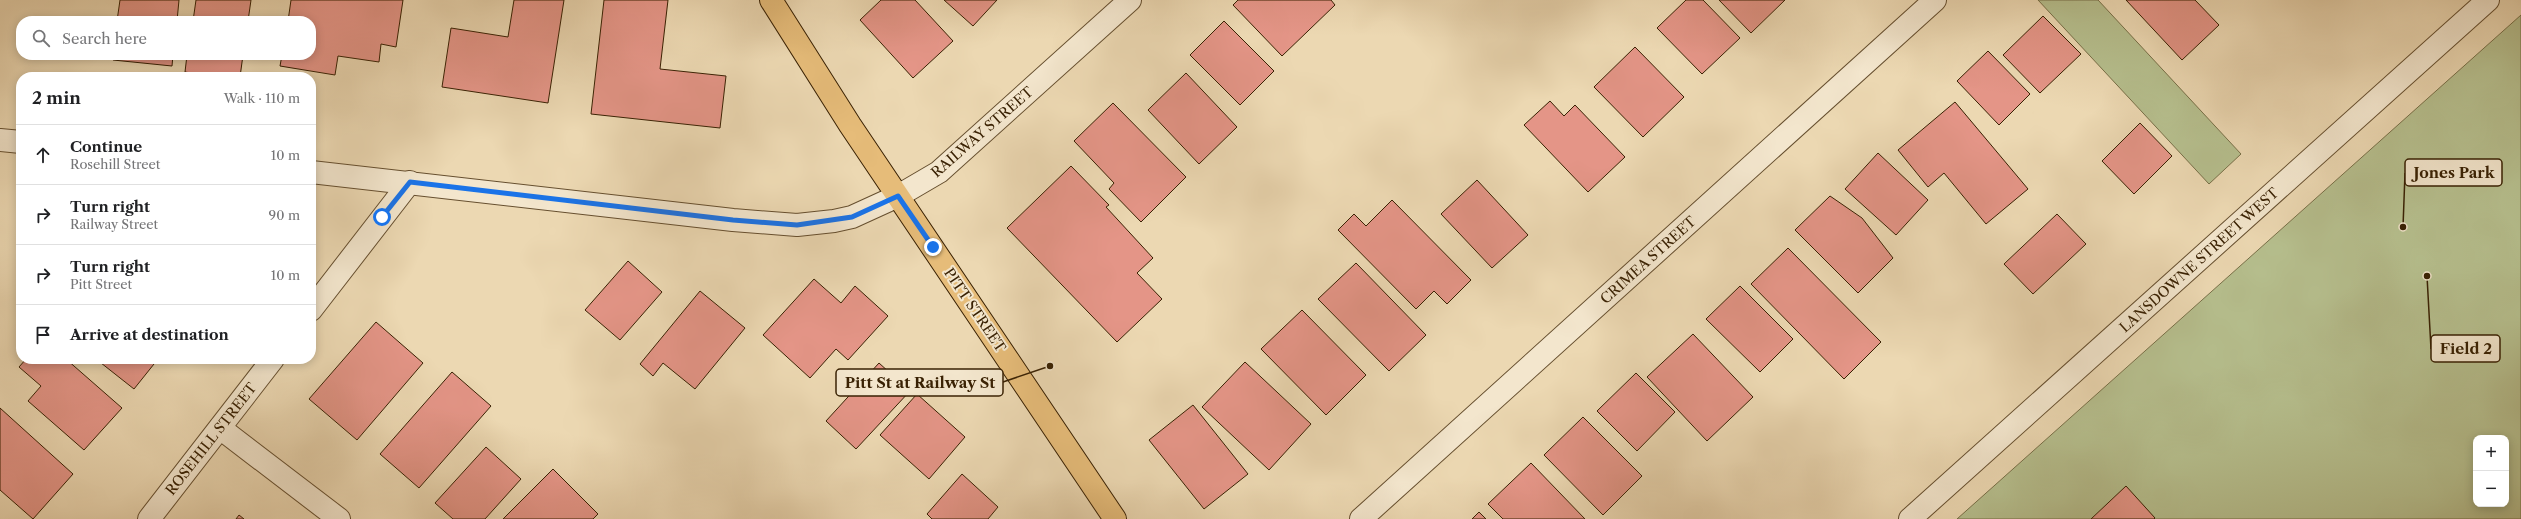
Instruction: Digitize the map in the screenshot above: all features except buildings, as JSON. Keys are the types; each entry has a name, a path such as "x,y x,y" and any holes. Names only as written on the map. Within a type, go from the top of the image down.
{"main road":[{"name":"PITT STREET","path":"771,0 898,196 1115,519"}],"street":[{"name":"RAILWAY STREET","path":"316,173 410,182 733,220 797,225 852,217 898,196 939,172 1130,0"},
{"name":"CRIMEA STREET","path":"1361,519 1935,0"},
{"name":"LANSDOWNE STREET WEST","path":"1910,519 2488,0"},
{"path":"0,140 16,142"},
{"path":"316,304 410,182"},
{"name":"ROSEHILL STREET","path":"149,519 269,364"},
{"path":"220,428 339,519"}],"green space":[{"path":"2038,0 2098,0 2241,154 2209,184"},
{"path":"2521,15 2521,519 1957,519"}],"place":[{"name":"Jones Park","path":"2403,227"},
{"name":"Field 2","path":"2427,276"},
{"name":"Pitt St at Railway St","path":"1050,366"}],"route":[{"path":"382,217 410,182 733,220 797,225 834,221 852,217 898,196 933,247"}]}
